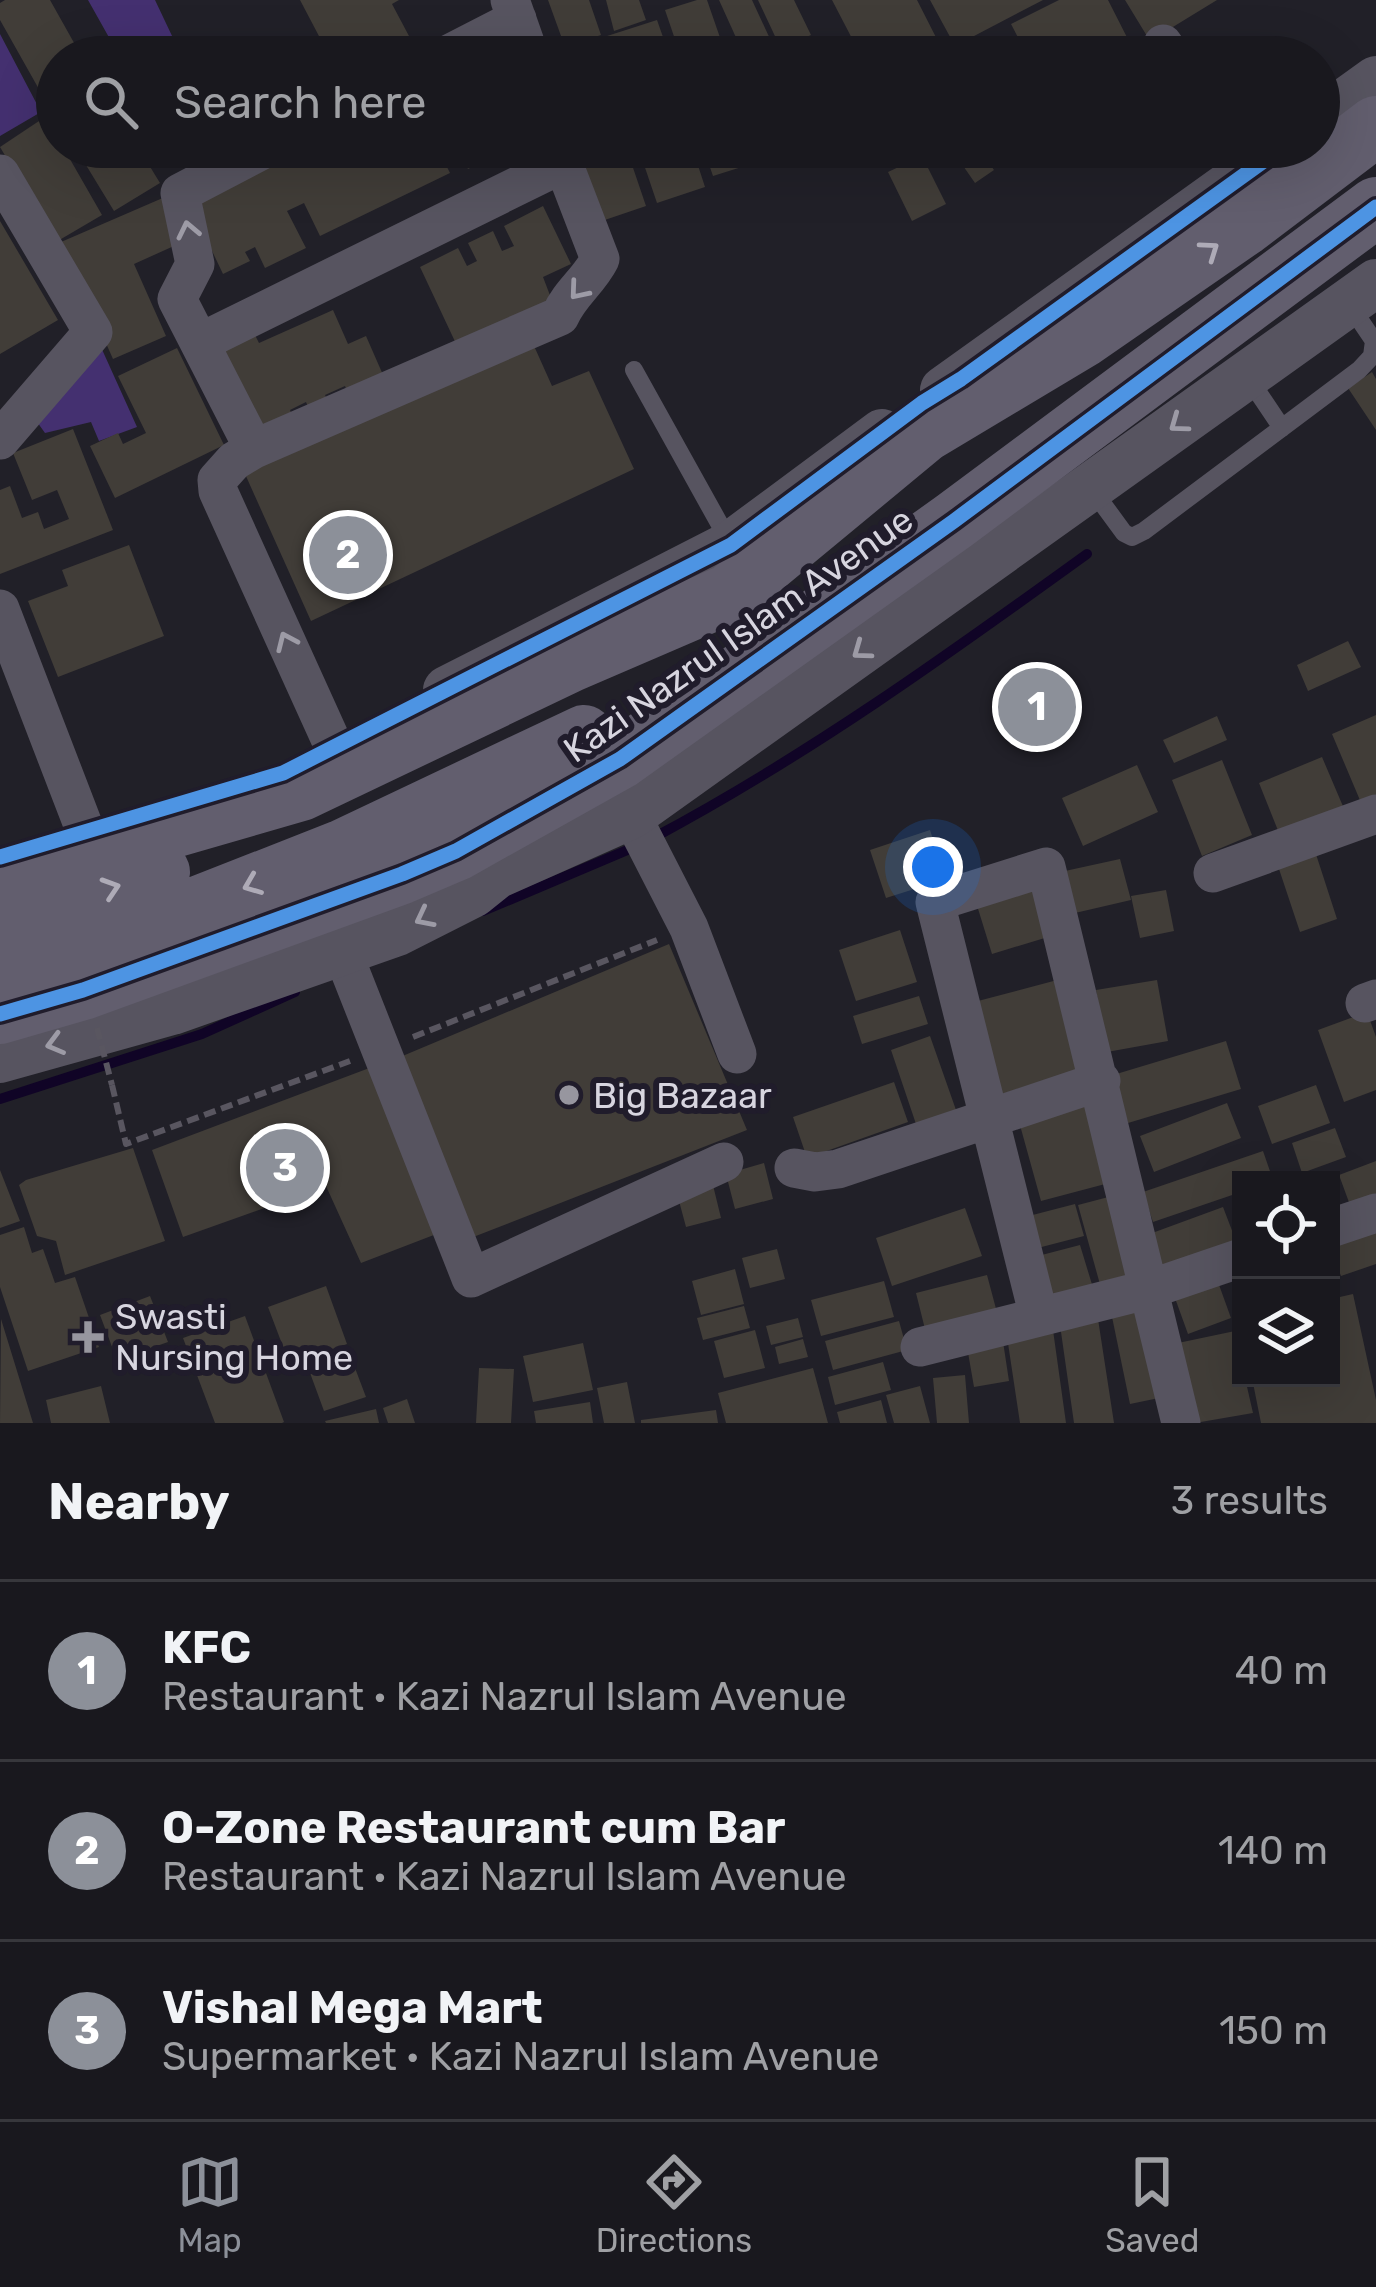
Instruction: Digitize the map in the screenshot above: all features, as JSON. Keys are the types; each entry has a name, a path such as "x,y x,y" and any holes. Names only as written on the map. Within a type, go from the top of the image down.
{"main road":[{"name":"Kazi Nazrul Islam Avenue","path":"1340,153 1376,126"},
{"name":"Kazi Nazrul Islam Avenue","path":"0,878 301,791 571,662 730,569 925,432 1082,338 1321,168"},
{"name":"Kazi Nazrul Islam Avenue","path":"0,1014 83,990 402,874 607,787 778,648 1376,207"},
{"path":"0,924 326,815 432,790 577,698 730,569"},
{"path":"0,968 188,910 432,790 621,717 778,648"}],"street":[{"path":"474,36 514,9"},
{"path":"1340,106 1376,80"},
{"path":"228,168 180,193 195,264 177,299 254,449"},
{"path":"201,342 537,168"},
{"path":"334,747 217,480 223,470 254,449 560,316 600,259 565,168"},
{"path":"0,857 283,772 730,569 922,404 961,380 1238,168"},
{"path":"0,174 93,332 0,440"},
{"path":"494,877 607,787 1090,487 1362,293"},
{"path":"0,609 85,830"},
{"path":"0,1059 172,1011 397,932 474,893 607,787"},
{"path":"607,787 688,928 737,1054"},
{"path":"1214,873 1376,814"},
{"path":"1039,1317 935,902 1046,867 1181,1423"},
{"path":"342,951 471,1278 724,1162"},
{"path":"794,1168 815,1172 838,1168 1100,1082"},
{"path":"1340,1225 1376,1213"},
{"path":"920,1347 1150,1289 1232,1261"}],"lane":[{"path":"1090,487 1132,537 1359,370 1372,356 1374,341 1362,293"},
{"path":"634,370 730,569"},
{"path":"1246,375 1282,428"}],"path":[{"path":"97,1028 112,1085"}],"shaded area":[{"path":"88,0 155,0 172,36 108,36"},
{"path":"0,34 36,102 36,115 0,136"},
{"path":"100,345 137,427 99,441 91,422 45,433 35,419"}],"building":[{"path":"50,0 70,36 36,36 36,84 0,20 0,3"},
{"path":"300,0 399,0 392,4 409,36 319,36"},
{"path":"548,0 589,0 601,35 561,36"},
{"path":"606,0 639,0 646,20 614,31"},
{"path":"707,0 719,36 674,36 665,10"},
{"path":"719,0 752,0 769,36 735,36"},
{"path":"758,0 794,0 811,35 775,36"},
{"path":"832,0 917,0 935,36 851,36"},
{"path":"930,0 1043,0 974,36 950,36"},
{"path":"1059,0 1108,0 1126,36 1017,36 1011,24"},
{"path":"1125,0 1217,0 1158,36 1147,36"},
{"path":"657,20 663,36 607,36"},
{"path":"36,123 36,168 75,168 102,215 56,242 0,147"},
{"path":"88,168 151,168 160,183 114,211"},
{"path":"239,168 448,168 450,173 320,236 304,203 287,211 306,248 265,268 255,247 245,252 250,261 223,274 185,194"},
{"path":"633,168 646,206 593,224 575,171"},
{"path":"645,168 699,168 705,187 657,203"},
{"path":"710,168 738,168 713,176"},
{"path":"928,168 946,204 912,221 888,172"},
{"path":"965,168 993,168 994,170 975,183"},
{"path":"165,197 185,241 134,264 166,336 113,359 61,242"},
{"path":"543,206 571,264 543,277 556,311 459,350 420,267 458,248 467,266 477,261 468,243 493,231 502,251 514,246 504,226"},
{"path":"0,221 58,320 0,354"},
{"path":"333,310 348,344 366,336 387,384 350,400 345,386 325,395 331,408 312,416 306,402 290,410 296,424 255,442 215,351 254,333 259,343"},
{"path":"530,337 552,386 589,371 634,469 311,621 241,465"},
{"path":"177,348 224,445 115,498 90,446 118,433 123,444 146,433 118,376"},
{"path":"1372,372 1376,379 1376,430 1348,388"},
{"path":"73,429 113,530 0,574 0,490 10,486 22,518 38,512 44,529 69,519 57,490 32,500 13,453"},
{"path":"129,545 164,636 58,677 28,601 68,586 62,570"},
{"path":"1348,641 1361,667 1308,691 1297,665"},
{"path":"1376,715 1376,799 1362,805 1332,734"},
{"path":"1217,716 1227,740 1174,763 1163,740"},
{"path":"1322,757 1345,811 1281,838 1259,783"},
{"path":"1222,760 1252,835 1202,856 1172,780"},
{"path":"1137,765 1158,812 1083,846 1062,798"},
{"path":"930,830 946,879 886,898 870,850"},
{"path":"1313,845 1337,919 1300,932 1275,857"},
{"path":"1120,859 1131,900 1075,913 1065,871"},
{"path":"1031,883 1048,937 992,954 975,899"},
{"path":"1166,890 1174,931 1140,938 1131,896"},
{"path":"900,930 917,982 856,1001 839,950"},
{"name":"Big Bazaar","path":"669,944 747,1130 463,1241 393,1060"},
{"path":"1061,979 1086,1072 1002,1094 978,1001"},
{"path":"1157,980 1168,1041 1107,1052 1096,990"},
{"path":"919,996 928,1024 862,1044 853,1016"},
{"path":"1367,1012 1376,1037 1376,1090 1344,1102 1318,1030"},
{"path":"930,1036 956,1110 916,1124 891,1050"},
{"path":"1226,1041 1241,1089 1128,1123 1113,1075"},
{"path":"372,1067 439,1233 361,1263 326,1186 183,1237 152,1150"},
{"path":"894,1082 908,1122 807,1158 793,1117"},
{"path":"1316,1085 1330,1123 1272,1144 1258,1106"},
{"path":"1087,1100 1109,1183 1041,1201 1018,1118"},
{"path":"1227,1103 1241,1138 1154,1172 1140,1136"},
{"path":"1335,1128 1346,1157 1301,1171 1292,1143"},
{"path":"133,1148 165,1241 65,1275 56,1241 37,1236 19,1185"},
{"path":"1263,1151 1270,1171 1232,1171 1232,1195 1153,1222 1143,1192"},
{"path":"1376,1161 1376,1208 1354,1216 1340,1175"},
{"path":"764,1163 773,1199 735,1209 726,1174"},
{"path":"0,1170 20,1221 0,1228"},
{"path":"711,1177 721,1218 686,1227 675,1186"},
{"path":"1116,1195 1139,1278 1101,1288 1078,1205"},
{"path":"1075,1204 1084,1236 1030,1250 1021,1218"},
{"path":"1223,1207 1232,1230 1232,1257 1161,1283 1144,1236"},
{"path":"965,1208 982,1256 892,1286 876,1238"},
{"path":"1376,1218 1376,1264 1341,1276 1340,1232"},
{"path":"24,1227 32,1253 43,1249 55,1283 75,1277 99,1347 28,1371 0,1287 0,1235"},
{"path":"1080,1245 1094,1291 1047,1305 1034,1257"},
{"path":"777,1249 785,1279 750,1288 742,1258"},
{"path":"735,1269 744,1304 701,1315 692,1281"},
{"path":"1214,1271 1231,1318 1188,1334 1171,1287"},
{"path":"987,1275 999,1320 927,1337 916,1293"},
{"path":"884,1281 894,1317 821,1336 811,1300"},
{"path":"326,1286 347,1344 290,1365 268,1307"},
{"path":"1353,1294 1376,1400 1376,1423 1261,1423 1254,1387 1340,1387 1340,1297"},
{"path":"150,1296 168,1342 117,1360 100,1315"},
{"path":"744,1306 750,1328 703,1340 697,1318"},
{"path":"1139,1306 1159,1398 1130,1404 1111,1312"},
{"path":"245,1316 282,1423 215,1423 183,1338"},
{"path":"798,1318 803,1337 771,1345 766,1326"},
{"path":"1,1319 33,1423 0,1423"},
{"path":"1098,1319 1114,1423 1074,1423 1060,1325"},
{"path":"899,1321 907,1350 833,1370 825,1341"},
{"path":"1052,1323 1066,1423 1020,1423 1006,1330"},
{"path":"755,1330 765,1368 724,1378 714,1341"},
{"path":"1232,1332 1232,1387 1247,1387 1253,1413 1195,1423 1178,1343"},
{"path":"1002,1335 1009,1381 974,1387 966,1341"},
{"path":"803,1339 808,1357 779,1364 775,1347"},
{"path":"583,1343 593,1390 533,1402 523,1356"},
{"path":"347,1347 366,1397 324,1411 306,1362"},
{"path":"883,1362 891,1390 835,1405 828,1377"},
{"path":"479,1368 514,1369 511,1423 476,1423"},
{"path":"813,1368 828,1423 726,1423 718,1393"},
{"path":"965,1375 969,1423 937,1423 933,1378"},
{"path":"627,1382 635,1423 604,1423 597,1388"},
{"path":"101,1386 110,1423 51,1423 46,1400"},
{"path":"920,1386 930,1423 894,1423 886,1395"},
{"path":"407,1399 415,1423 388,1423 383,1408"},
{"path":"881,1400 887,1423 840,1423 837,1412"},
{"path":"590,1402 593,1423 536,1423 534,1411"},
{"path":"376,1409 379,1423 325,1421"},
{"path":"716,1410 718,1423 641,1423 641,1420"}],"waterway":[{"path":"653,838 821,739 1087,554"},
{"path":"483,911 637,846"},
{"path":"0,1099 202,1034 295,992"}],"cycle path":[{"path":"0,857 283,773 731,545 1254,168"},
{"path":"0,1014 83,990 402,874 456,851 620,759 954,521 1376,207"}],"place":[{"name":"O-Zone Restaurant cum Bar","path":"348,555"},
{"name":"KFC","path":"1037,707"},
{"name":"Big Bazaar","path":"569,1095"},
{"name":"Vishal Mega Mart","path":"285,1168"},
{"name":"Swasti Nursing Home","path":"88,1337"}]}
